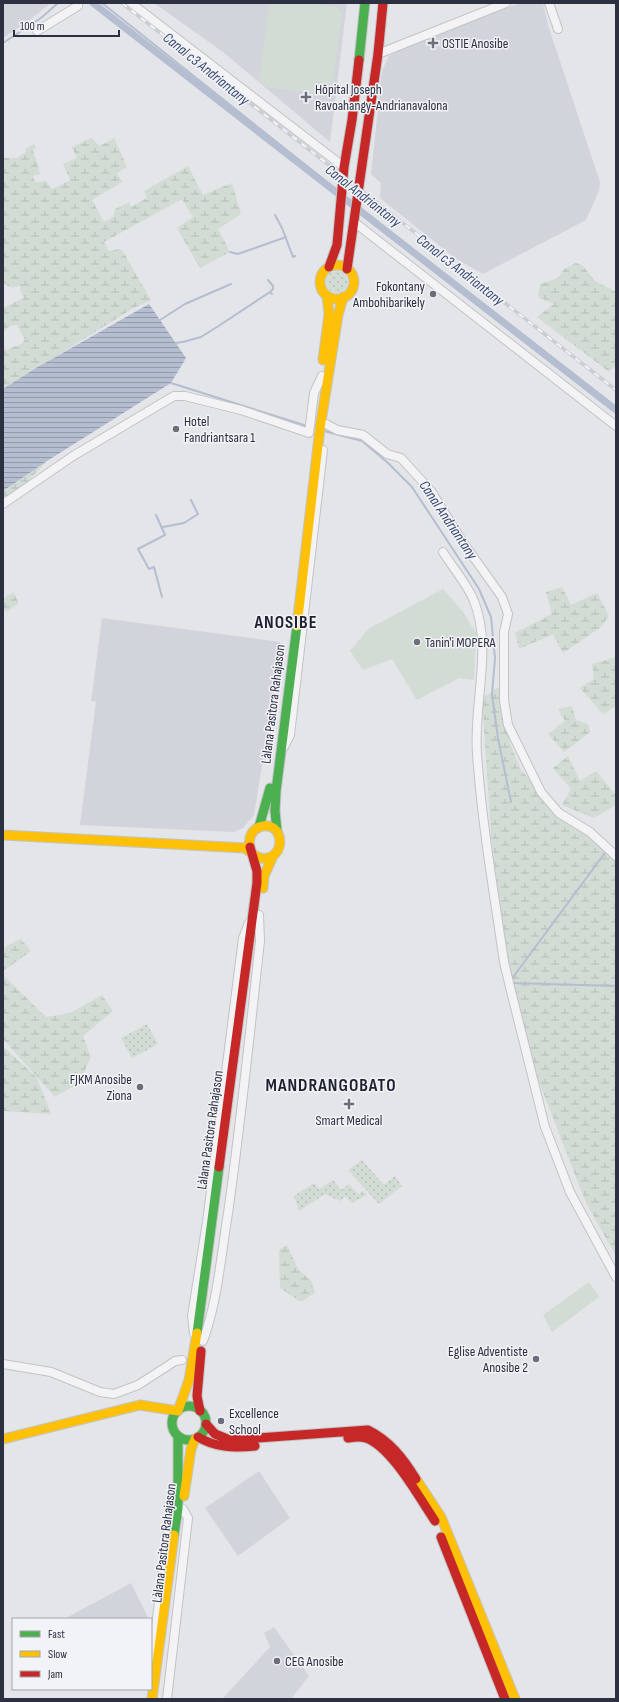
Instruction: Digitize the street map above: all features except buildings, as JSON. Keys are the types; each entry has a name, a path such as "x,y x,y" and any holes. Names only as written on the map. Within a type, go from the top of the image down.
{"main road":[{"path":"330,267 337,246 344,167 352,120 365,3"},
{"path":"347,268 378,54 383,3"},
{"path":"318,431 325,376 329,314 327,296 323,291 320,280 325,270 330,267 338,265 347,268 352,274 354,284 352,290 343,297 335,298 327,296"},
{"path":"325,376 343,297"},
{"name":"Làlana Pasitora Rahajason","path":"277,830 274,815 275,798 282,751 318,431"},
{"name":"Làlana Pasitora Rahajason","path":"259,826 268,798 271,778 318,431"},
{"path":"3,835 244,848 259,857 264,858 273,856 280,849 280,834 277,830 268,826 259,826 254,829 249,837 248,844 251,851"},
{"path":"3,829 239,842 249,837"},
{"name":"Làlana Pasitora Rahajason","path":"200,1411 197,1396 199,1342 255,915 258,875 256,863 251,851"},
{"name":"Làlana Pasitora Rahajason","path":"255,915 264,876 273,856"},
{"name":"Làlana Pasitora Rahajason","path":"178,1410 186,1393 199,1342"},
{"path":"162,1409 186,1393"},
{"path":"3,1440 140,1405 178,1410 188,1406 197,1408 205,1418 206,1424 202,1434 197,1438"},
{"path":"178,1410 172,1421 172,1426 178,1436 183,1439 197,1438 214,1444 234,1448 355,1437 367,1438 380,1447 392,1460 436,1523 506,1699"},
{"path":"206,1424 215,1434 230,1440 368,1430 376,1434 399,1453 441,1517 515,1699"},
{"name":"Làlana Pasitora Rahajason","path":"159,1699 180,1508 178,1436"},
{"name":"Làlana Pasitora Rahajason","path":"152,1699 180,1508 191,1449 197,1438"},
{"path":"187,1472 197,1453 205,1447 214,1444"}],"street":[{"path":"131,3 344,167"},
{"path":"378,54 506,3"},
{"path":"551,3 558,29"},
{"path":"37,31 78,6"},
{"path":"354,222 616,426"},
{"path":"3,504 73,456 174,396 185,396 318,431 337,430 363,435 387,454 401,458 431,491 462,541 502,597 508,614 504,632 504,700 508,724 541,792 559,813 590,832 616,856"},
{"path":"443,552 474,600 481,629 483,653 476,732 477,754 483,825 504,962 509,983 545,1127 570,1192 616,1277"},
{"path":"199,1342 192,1316 207,1222 243,938 255,915"},
{"path":"3,1364 51,1372 100,1392 114,1394 138,1385 170,1364 182,1360"},
{"path":"152,1659 170,1517 180,1508 188,1518 167,1699"}],"shaded area":[{"path":"3,3 51,3 27,22 3,38"},
{"name":"Hôpital Joseph Ravoahangy-Andrianavalona","path":"154,3 347,3 330,142 223,52"},
{"path":"520,3 543,3 548,25 600,182 599,191 586,220 483,274 455,258 380,198 381,183 371,174 382,71 389,56 397,50"},
{"path":"102,618 280,642 273,697 254,815 243,828 234,832 80,825 96,702 91,701"},
{"path":"259,1471 290,1518 238,1556 205,1508"},
{"path":"131,1583 148,1618 66,1618"},
{"name":"CEG Anosibe","path":"274,1627 309,1676 291,1699 222,1699 270,1647 264,1633"}],"green space":[{"path":"269,3 304,3 337,7 342,12 332,94 330,96 266,87 259,81"},
{"path":"91,138 100,146 114,138 127,167 117,173 122,182 92,200 104,222 113,217 115,209 129,202 131,207 147,198 144,191 188,166 203,195 232,183 241,214 218,229 230,252 200,268 177,228 193,217 182,199 104,242 109,251 119,249 122,250 151,300 132,309 3,389 3,342 6,350 21,344 25,340 17,325 10,326 3,332 3,308 24,298 21,293 20,286 10,287 3,281 3,158 17,158 26,152 25,149 34,144 36,147 33,150 40,174 33,176 35,182 46,181 52,189 70,180 63,164 77,158 72,147"},
{"path":"576,263 582,265 595,281 616,292 616,367 609,371 616,377 537,317 554,304 538,297 540,284 558,278 564,269"},
{"path":"337,271 345,274 348,282 345,290 337,293 329,290 326,282 329,274"},
{"path":"47,461 21,488 3,499 3,491"},
{"path":"562,587 571,605 597,593 609,616 601,627 563,653 553,634 519,649 515,633 552,614 546,592"},
{"name":"Tanin'i MOPERA","path":"443,589 463,612 476,633 474,680 459,678 417,700 392,659 363,670 350,651 368,629"},
{"path":"13,592 19,603 6,612 3,609 3,599"},
{"path":"616,657 616,706 603,714 580,688 594,679 592,664"},
{"path":"503,684 503,708 510,743 521,770 563,817 616,855 616,1256 586,1203 533,1066 509,982 491,834 482,698"},
{"path":"572,706 576,720 588,724 590,732 564,752 548,734 565,721 558,709"},
{"path":"568,756 580,781 596,771 616,795 616,805 594,818 562,805 571,789 553,768"},
{"path":"21,939 31,951 3,971 3,948"},
{"path":"3,975 46,1017 70,1013 102,995 113,1011 83,1036 91,1057 79,1083 55,1097 3,1039"},
{"path":"147,1024 158,1044 132,1058 121,1038"},
{"path":"3,1046 37,1078 51,1114 3,1111"},
{"path":"362,1160 384,1185 395,1176 402,1186 379,1204 348,1170"},
{"path":"333,1180 341,1190 349,1184 358,1194 363,1191 367,1195 352,1203 345,1196 340,1201 325,1194 299,1211 294,1196 314,1183 319,1189"},
{"path":"287,1245 298,1269 311,1281 315,1293 301,1302 280,1288 279,1250"},
{"path":"589,1282 599,1297 552,1332 543,1315"}],"water":[{"path":"149,304 186,358 171,383 47,461 3,491 3,389 36,368"}],"waterway":[{"path":"3,43 41,18 58,3"},
{"name":"Canal c3 Andriantany","path":"93,3 616,410"},
{"name":"Canal c3 Andriantany","path":"102,3 337,190"},
{"name":"Canal c3 Andriantany","path":"345,197 353,203"},
{"name":"Canal c3 Andriantany","path":"360,208 616,407"},
{"path":"275,215 282,228 293,257 295,256"},
{"path":"230,252 238,254 286,237"},
{"path":"268,280 273,286 273,289 270,292 272,294"},
{"path":"160,320 185,304 231,284"},
{"path":"183,342 201,337 270,292"},
{"path":"176,343 182,342"},
{"name":"Canal Andriantany","path":"171,383 307,426"},
{"name":"Canal Andriantany","path":"324,431 362,441 387,462 412,487 479,589 491,617 495,658 492,695 498,738 511,802"},
{"path":"163,527 184,523 198,514 191,500"},
{"path":"156,515 165,535 138,549 149,569 154,567 162,597"},
{"path":"511,980 607,850"},
{"path":"512,983 616,986"}],"railway":[{"path":"122,3 616,390"}],"traffic: fast":[{"path":"359,60 365,3"},
{"path":"277,831 275,811 276,791 297,626"},
{"path":"259,827 270,788"},
{"path":"197,1333 219,1167"},
{"path":"189,1406 195,1407 201,1411 205,1417 206,1423 205,1429 201,1435 195,1439 189,1440 183,1439 177,1435 173,1429 172,1423 173,1417 177,1411 183,1407 189,1406"},
{"path":"174,1535 178,1508 178,1436"}],"traffic: slow":[{"path":"337,265 349,270 354,282 349,294 337,299 325,294 320,282 325,270 337,265"},
{"path":"323,360 329,314 327,296"},
{"path":"297,626 320,428 338,315 343,297"},
{"path":"3,835 245,848 258,857 267,858 271,857 278,850 280,841 276,830 272,827 266,826 261,826 256,829 252,833 250,847"},
{"path":"263,888 264,876 273,856"},
{"path":"178,1411 189,1380 197,1333"},
{"path":"3,1439 140,1405 178,1411"},
{"path":"184,1496 191,1449 195,1439"},
{"path":"416,1479 441,1517 515,1699"},
{"path":"152,1699 174,1535"}],"traffic: jam":[{"path":"347,269 378,54 383,3"},
{"path":"329,267 337,245 344,167 352,120 359,60"},
{"path":"219,1167 257,883 257,871 250,847"},
{"path":"200,1411 197,1396 201,1351"},
{"path":"206,1424 215,1434 230,1440 368,1430 383,1439 395,1451 416,1479"},
{"path":"198,1437 205,1441 219,1445 240,1447 255,1446"},
{"path":"348,1438 366,1438 376,1443 386,1452 405,1475 435,1521"},
{"path":"441,1537 505,1699"}],"place":[{"name":"OSTIE Anosibe","path":"433,43"},
{"name":"Hôpital Joseph Ravoahangy-Andrianavalona","path":"306,97"},
{"name":"Fokontany Ambohibarikely","path":"433,294"},
{"name":"Hotel Fandriantsara 1","path":"176,429"},
{"name":"Tanin'i MOPERA","path":"417,642"},
{"name":"FJKM Anosibe Ziona","path":"140,1087"},
{"name":"Smart Medical","path":"349,1104"},
{"name":"Eglise Adventiste Anosibe 2","path":"536,1359"},
{"name":"Excellence School","path":"221,1421"},
{"name":"CEG Anosibe","path":"277,1661"}],"district":[{"name":"ANOSIBE","path":"286,622"},
{"name":"MANDRANGOBATO","path":"331,1085"}]}
